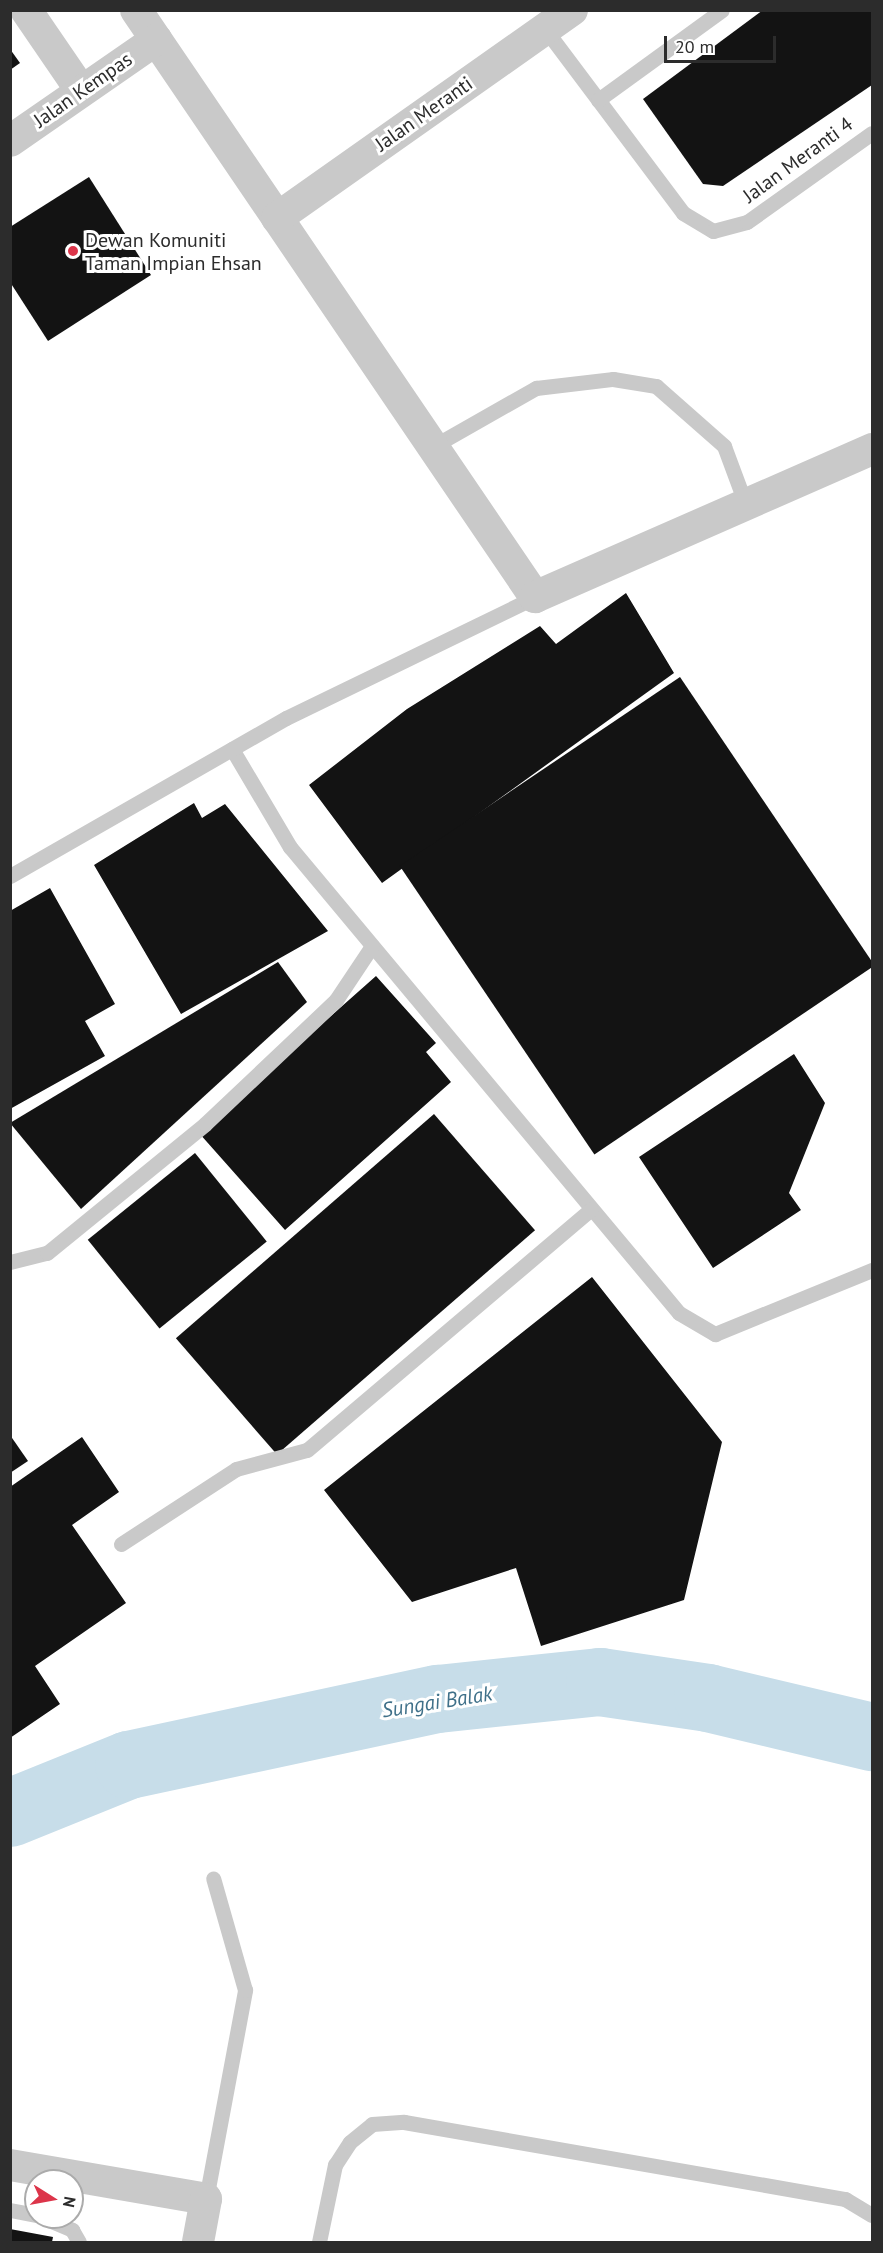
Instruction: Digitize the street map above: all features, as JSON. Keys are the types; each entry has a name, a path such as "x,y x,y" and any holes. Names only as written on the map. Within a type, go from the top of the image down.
{"street":[{"path":"26,10 80,89"},
{"path":"136,10 535,597 873,449"},
{"name":"Jalan Meranti","path":"277,218 572,10"},
{"name":"Jalan Kempas","path":"10,141 80,89 156,40"},
{"path":"10,2165 206,2199 198,2242"}],"lane":[{"path":"545,29 598,100 722,10"},
{"name":"Jalan Meranti 4","path":"598,100 683,213 713,231 747,222 873,133"},
{"path":"432,447 537,388 613,379 656,386 724,446 746,505"},
{"path":"10,876 232,749 535,597"},
{"path":"232,749 290,847 679,1313 715,1335 873,1270"},
{"path":"10,1262 47,1253 205,1124 336,1000 372,945"},
{"path":"121,1544 236,1468 307,1450 591,1209"},
{"path":"206,2199 245,1990 213,1878"},
{"path":"319,2242 334,2165 350,2142 372,2124 404,2122 845,2199 873,2215"},
{"path":"70,2229 79,2242"}],"building":[{"path":"763,10 872,10 872,85 723,186 703,184 643,99"},
{"path":"10,49 20,63 10,70"},
{"name":"Dewan Komuniti Taman Impian Ehsan","path":"89,177 151,275 48,341 10,282 10,227"},
{"path":"626,593 674,673 382,883 309,785 407,709 540,626 556,644"},
{"path":"680,677 872,962 872,967 594,1155 400,866"},
{"path":"194,803 202,818 225,804 328,931 181,1014 94,865"},
{"path":"50,888 115,1004 85,1021 105,1056 10,1109 10,911"},
{"path":"278,962 307,1002 81,1209 10,1123"},
{"path":"376,976 436,1043 426,1052 451,1082 285,1230 199,1133"},
{"path":"794,1054 825,1103 789,1193 801,1210 713,1268 639,1157"},
{"path":"434,1114 535,1230 277,1455 176,1338"},
{"path":"195,1153 267,1242 159,1328 88,1240"},
{"path":"592,1277 722,1442 684,1600 541,1646 516,1568 412,1602 324,1490"},
{"path":"10,1435 28,1461 10,1473"},
{"path":"82,1437 119,1492 72,1525 126,1603 35,1666 60,1704 10,1738 10,1487"},
{"path":"10,2229 53,2237 52,2242 10,2242"}],"waterway":[{"name":"Sungai Balak","path":"10,1813 129,1765 438,1699 600,1682 708,1698 872,1737"}],"place":[{"name":"Dewan Komuniti Taman Impian Ehsan","path":"73,251"}]}
